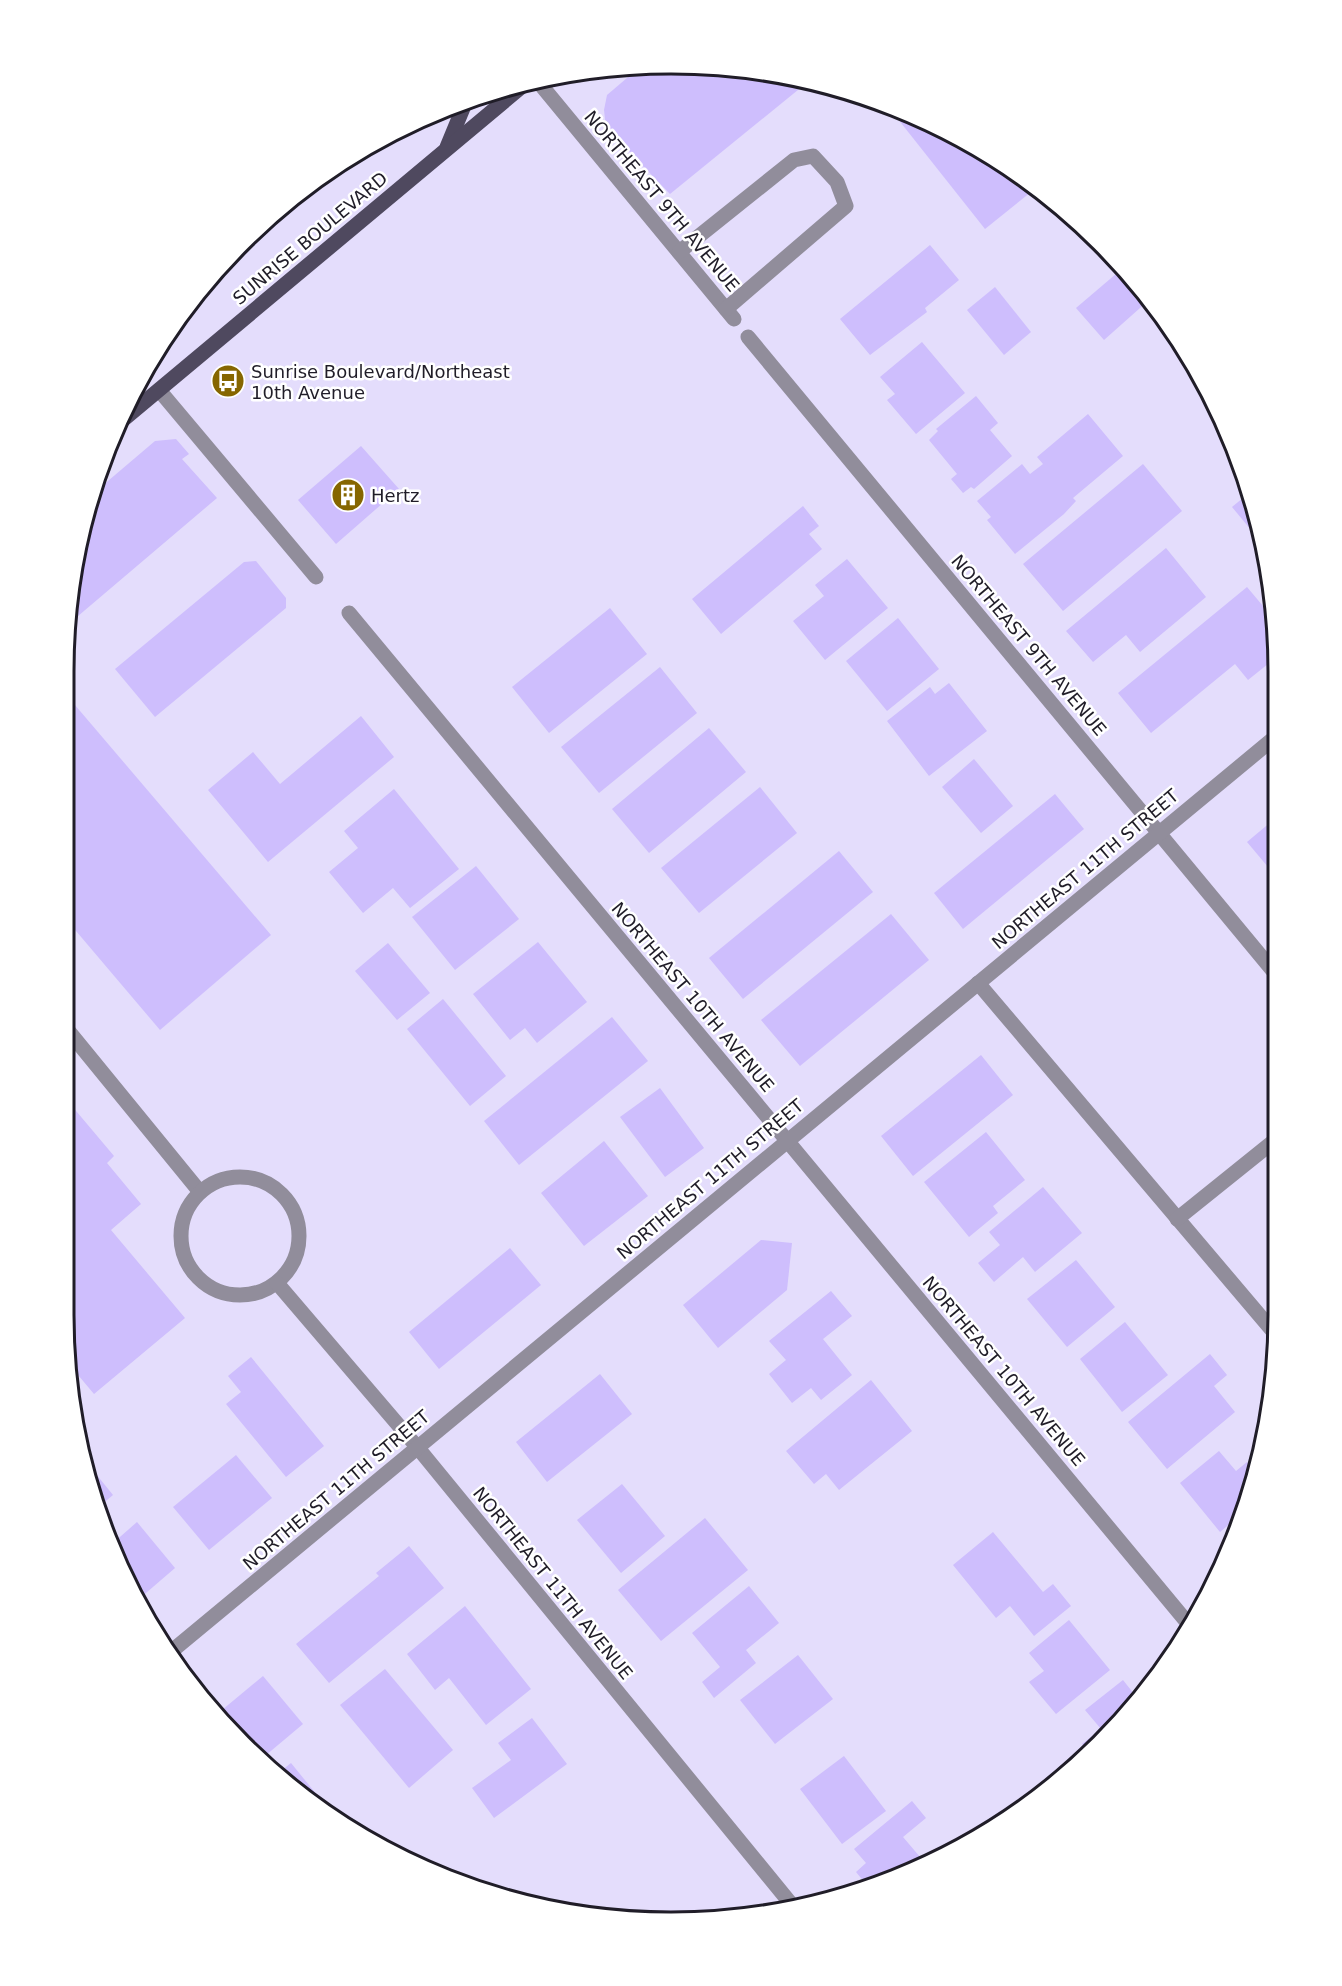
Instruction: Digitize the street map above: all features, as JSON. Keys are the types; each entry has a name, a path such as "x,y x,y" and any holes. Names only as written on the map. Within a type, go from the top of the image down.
{"main road":[{"name":"SUNRISE BOULEVARD","path":"133,412 511,96"},
{"path":"446,149 462,112"}],"street":[{"name":"NORTHEAST 9TH AVENUE","path":"542,88 730,314 846,206 837,182 813,156 795,160 679,252"},
{"name":"NORTHEAST 9TH AVENUE","path":"748,337 1268,965"},
{"path":"159,390 316,577"},
{"name":"NORTHEAST 10TH AVENUE","path":"349,613 1185,1619"},
{"name":"NORTHEAST 11TH STREET","path":"175,1648 1268,743"},
{"path":"978,983 1268,1325"},
{"path":"74,1038 200,1192"},
{"path":"1177,1219 1268,1146"},
{"path":"235,1177 253,1178 271,1185 285,1197 296,1213 299,1241 290,1269 277,1283 259,1293 239,1296 219,1292 188,1266 181,1247 181,1227 188,1208 200,1192 216,1182 235,1177"},
{"name":"NORTHEAST 11TH AVENUE","path":"277,1283 418,1448 789,1901"}],"building":[{"path":"632,75 710,75 800,88 670,194 606,128 604,110 607,95"},
{"path":"897,118 970,154 1030,193 985,229"},
{"path":"930,245 959,280 925,308 927,312 870,355 840,319"},
{"path":"1117,273 1143,305 1104,340 1076,308"},
{"path":"995,287 1031,332 1004,355 967,310"},
{"path":"922,342 965,393 916,434 887,400 895,394 880,377"},
{"path":"976,396 998,423 990,430 1012,456 974,489 971,487 963,493 951,479 957,474 929,440 938,431 936,429"},
{"path":"1088,414 1123,456 1073,498 1076,501 1064,514 1015,554 987,520 991,517 977,501 1022,464 1030,474 1043,464 1037,457"},
{"path":"176,439 189,454 182,459 217,498 77,617 85,554 103,485 155,441"},
{"name":"Hertz","path":"361,446 399,489 336,544 298,500"},
{"path":"1143,464 1182,511 1063,611 1023,564"},
{"path":"1243,498 1251,530 1232,507"},
{"path":"803,506 819,526 809,534 822,549 721,634 692,599"},
{"path":"1166,548 1206,597 1140,652 1126,635 1093,662 1066,631"},
{"path":"847,559 888,608 825,660 793,621 824,596 815,585"},
{"path":"256,561 286,598 286,608 155,717 115,669 244,562"},
{"path":"1247,587 1265,608 1268,664 1248,680 1235,664 1151,733 1118,693"},
{"path":"610,608 647,654 549,733 512,687"},
{"path":"898,618 939,669 887,711 846,661"},
{"path":"660,667 697,713 599,793 561,747"},
{"path":"949,683 987,731 929,776 887,721 930,687 935,694"},
{"path":"74,704 271,935 160,1030 74,929"},
{"path":"361,716 394,757 268,862 208,790 253,752 280,784"},
{"path":"709,728 746,772 649,853 612,809"},
{"path":"974,759 1013,806 981,833 942,787"},
{"path":"760,787 797,833 699,913 661,868"},
{"path":"394,789 459,869 410,908 393,888 363,913 329,872 358,848 344,831"},
{"path":"1055,794 1084,829 963,929 934,893"},
{"path":"1268,824 1268,867 1247,842"},
{"path":"839,851 873,892 743,999 709,958"},
{"path":"476,866 519,919 455,970 412,917"},
{"path":"891,914 929,960 800,1066 761,1020"},
{"path":"538,942 587,1002 537,1043 525,1028 510,1040 473,994"},
{"path":"388,943 430,993 397,1020 355,971"},
{"path":"443,999 506,1076 470,1106 407,1029"},
{"path":"612,1017 648,1061 519,1165 484,1121"},
{"path":"981,1055 1013,1095 913,1176 881,1136"},
{"path":"660,1088 704,1148 665,1177 620,1117"},
{"path":"74,1108 114,1156 107,1163 141,1204 111,1230 185,1318 94,1394 77,1374 75,1354"},
{"path":"986,1132 1025,1180 993,1206 998,1213 969,1237 924,1182"},
{"path":"604,1141 648,1196 584,1246 541,1193"},
{"path":"1043,1187 1082,1233 1035,1272 1023,1257 994,1282 978,1263 1000,1245 989,1232"},
{"path":"761,1240 792,1243 787,1290 718,1348 683,1305"},
{"path":"510,1248 541,1285 439,1369 409,1332"},
{"path":"1076,1260 1115,1307 1067,1347 1027,1299"},
{"path":"831,1291 852,1316 823,1339 852,1375 821,1400 811,1388 792,1403 769,1374 786,1360 769,1341"},
{"path":"1125,1322 1168,1375 1122,1412 1080,1359"},
{"path":"1210,1354 1227,1375 1214,1386 1235,1412 1167,1469 1128,1422"},
{"path":"251,1357 324,1446 286,1477 226,1404 241,1392 228,1376"},
{"path":"600,1374 632,1414 547,1482 516,1442"},
{"path":"871,1380 912,1431 839,1490 826,1474 814,1484 786,1451"},
{"path":"1219,1451 1236,1471 1247,1462 1249,1465 1231,1523 1220,1532 1180,1483"},
{"path":"236,1455 272,1498 209,1550 173,1507"},
{"path":"95,1472 113,1495 104,1503"},
{"path":"622,1484 665,1536 621,1573 577,1520"},
{"path":"705,1518 748,1570 661,1641 618,1590"},
{"path":"137,1522 175,1568 144,1595 117,1539"},
{"path":"993,1532 1043,1592 1053,1584 1071,1606 1034,1636 1010,1606 996,1618 953,1565"},
{"path":"409,1546 444,1588 329,1683 296,1644 379,1576 376,1573"},
{"path":"749,1586 779,1623 746,1650 756,1663 714,1698 702,1682 720,1667 692,1633"},
{"path":"465,1606 531,1689 486,1725 449,1678 435,1690 407,1654"},
{"path":"1069,1620 1110,1670 1056,1714 1029,1682 1044,1671 1029,1653"},
{"path":"798,1655 833,1699 775,1744 740,1700"},
{"path":"385,1669 453,1750 409,1788 340,1705"},
{"path":"263,1676 303,1724 267,1754 223,1710"},
{"path":"1123,1680 1133,1693 1101,1729 1085,1710"},
{"path":"532,1718 567,1764 494,1818 472,1788 511,1760 498,1743"},
{"path":"1100,1730 1084,1746 1082,1744"},
{"path":"844,1756 886,1811 842,1844 800,1789"},
{"path":"291,1763 320,1798 307,1789 283,1769"},
{"path":"912,1801 926,1818 903,1837 921,1858 900,1867 863,1881 856,1872 866,1863 854,1849"}],"place":[{"name":"Sunrise Boulevard/Northeast 10th Avenue","path":"228,381"},
{"name":"Hertz","path":"348,495"}]}
